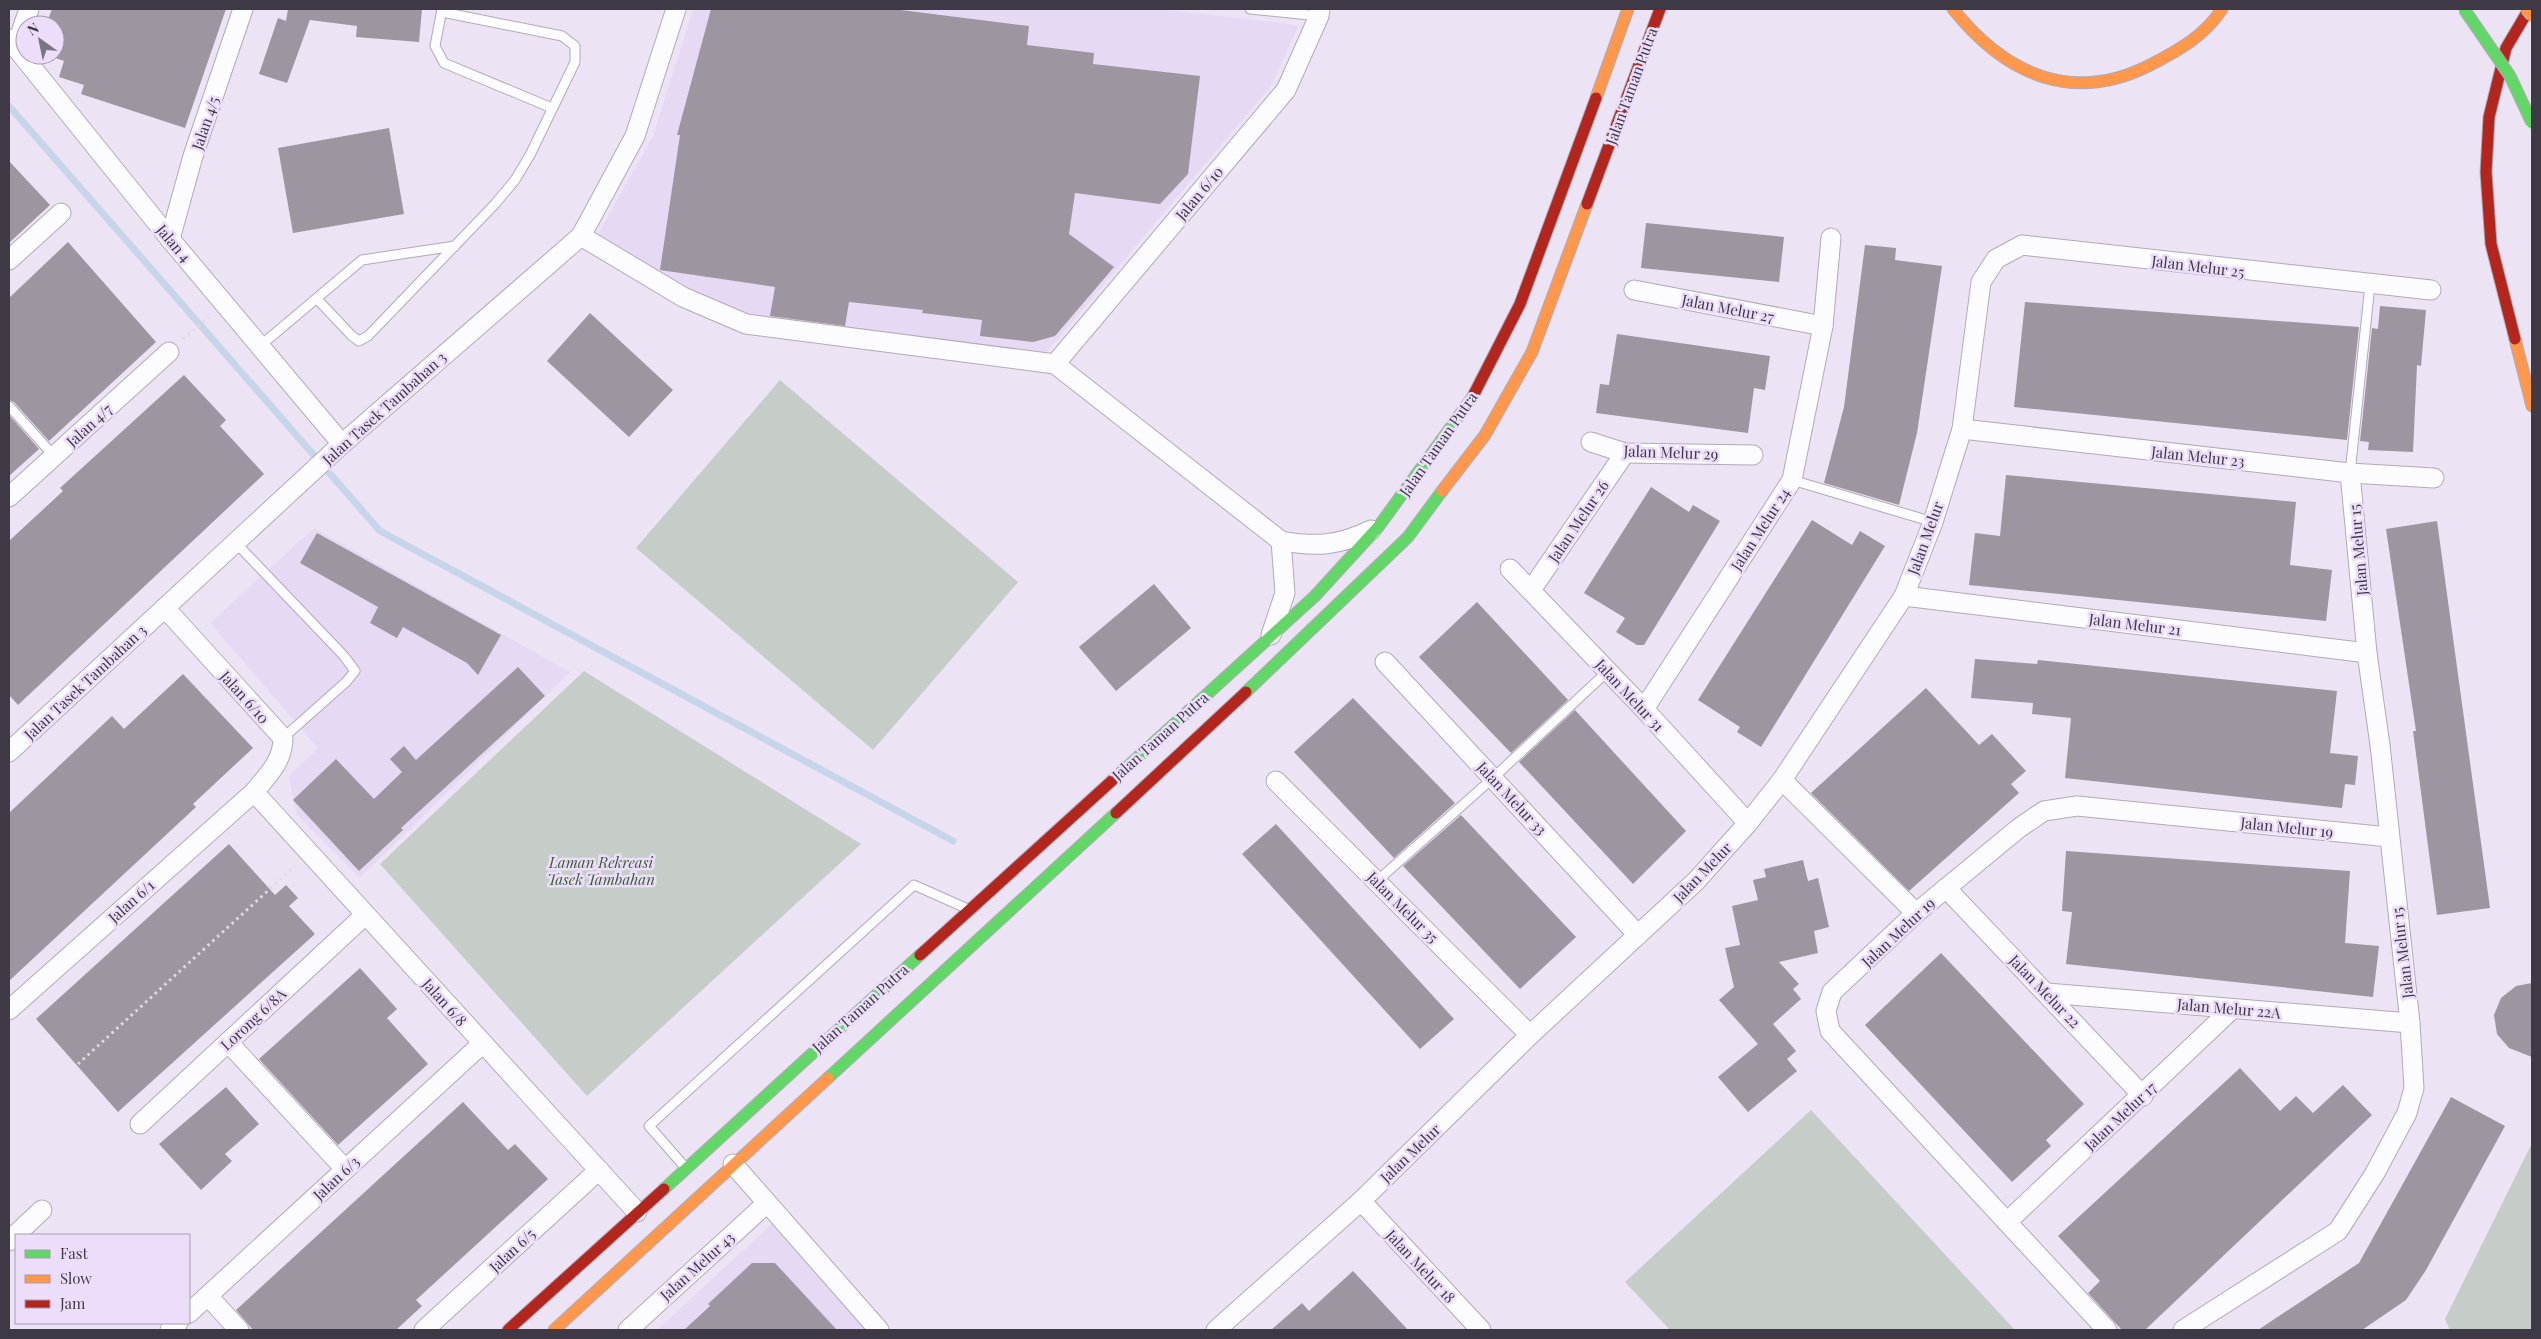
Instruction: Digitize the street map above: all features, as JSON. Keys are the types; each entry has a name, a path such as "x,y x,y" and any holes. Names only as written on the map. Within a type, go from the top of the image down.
{"main road":[{"name":"Jalan Taman Putra","path":"509,1330 685,1167 1315,596 1379,526 1468,406 1520,304 1628,9"},
{"name":"Jalan Taman Putra","path":"554,1330 733,1164 989,932 1312,630 1408,537 1485,435 1532,352 1660,9"},
{"path":"1953,9 1981,43 1989,49 2021,70 2065,83 2125,77 2176,54 2216,18 2222,9"},
{"path":"2464,9 2510,76 2532,124"},
{"path":"2528,9 2532,16"},
{"path":"2528,9 2506,48 2490,118 2486,172 2491,244 2532,406"},
{"path":"969,909 989,932"}],"street":[{"path":"12,43 29,9"},
{"name":"Jalan 4/5","path":"170,239 193,156 243,9"},
{"name":"Jalan Tasek Tambahan 3","path":"9,752 342,444 581,236 635,136 676,9"},
{"name":"Jalan 6/10","path":"1055,364 1286,90 1319,12"},
{"name":"Jalan 4","path":"12,43 170,239 342,444"},
{"path":"9,260 61,213"},
{"path":"581,236 683,296 746,324 1055,364 1281,541 1304,545 1332,545 1355,538 1379,526"},
{"name":"Jalan Melur 24","path":"1644,709 1792,480 1823,326 1831,238"},
{"name":"Jalan Melur 25","path":"1981,282 1996,259 2022,245 2370,285 2431,290"},
{"name":"Jalan Melur","path":"1216,1330 1360,1201 1530,1034 1696,881 1748,823 1782,780 1904,596 1933,522 1962,429 1981,282"},
{"name":"Jalan Melur 27","path":"1634,290 1823,326"},
{"name":"Jalan 4/7","path":"9,497 169,352"},
{"name":"Jalan Melur 23","path":"1962,429 2350,473 2434,478"},
{"name":"Jalan Melur 29","path":"1591,442 1625,453 1753,455"},
{"name":"Jalan Melur 26","path":"1531,590 1625,453"},
{"name":"Jalan Melur 15","path":"2183,1330 2338,1231 2375,1174 2407,1113 2414,1088 2410,1023 2380,745 2367,653 2350,473"},
{"path":"1270,635 1285,594 1281,541"},
{"name":"Jalan Melur 31","path":"1510,569 1644,709 1748,823"},
{"name":"Jalan Melur 21","path":"1904,596 2367,653"},
{"name":"Jalan 6/10","path":"166,608 283,738"},
{"name":"Jalan Melur 33","path":"1385,662 1638,935"},
{"path":"254,792 272,771 283,751 283,738"},
{"path":"1782,780 1916,913"},
{"name":"Jalan Melur 35","path":"1276,781 1530,1034"},
{"name":"Jalan 6/8","path":"254,792 637,1212"},
{"name":"Jalan 6/1","path":"9,1010 254,792"},
{"name":"Jalan Melur 19","path":"2107,1330 1830,1031 1826,1011 1832,992 1916,913 2019,828 2044,811 2077,806 2389,837"},
{"name":"Jalan Melur 22","path":"1946,888 2143,1096"},
{"name":"Lorong 6/8A","path":"140,1124 365,914"},
{"name":"Jalan Melur 22A","path":"2047,993 2410,1023"},
{"name":"Jalan Melur 17","path":"2007,1222 2143,1096 2232,1009"},
{"path":"228,1042 345,1169"},
{"name":"Jalan 6/3","path":"190,1312 482,1043"},
{"path":"733,1164 879,1330"},
{"name":"Jalan 6/5","path":"424,1330 599,1170"},
{"name":"Jalan Melur 18","path":"1360,1201 1481,1330"},
{"name":"Jalan Melur 43","path":"628,1330 767,1203"},
{"path":"16,1234 42,1210"},
{"path":"208,1296 239,1330"}],"lane":[{"path":"1250,9 1319,12"},
{"path":"316,299 359,341 368,336 456,246 515,180 552,108 574,62 575,46 562,36 442,10 435,46 444,63 552,108"},
{"path":"260,346 362,260 456,246"},
{"path":"2350,473 2370,285"},
{"path":"9,406 54,456"},
{"path":"1792,480 1933,522"},
{"path":"236,544 344,656 355,671 346,682 283,738"},
{"path":"1377,881 1493,778 1608,671"},
{"path":"685,1167 649,1126 663,1113 914,886 969,909"}],"path":[{"path":"169,352 224,303"},
{"path":"78,1064 310,853"}],"shaded area":[{"path":"693,9 1160,9 1299,25 1271,86 1044,355 748,317 684,287 598,234 653,136"},
{"path":"314,528 570,672 360,878 296,814 289,776 318,748 210,623"},
{"path":"774,1222 868,1330 657,1330"}],"green space":[{"path":"780,380 1018,582 873,750 636,548"},
{"name":"Laman Rekreasi Tasek Tambahan","path":"584,671 861,844 587,1096 380,864"},
{"path":"1811,1110 2015,1330 1670,1330 1625,1282"},
{"path":"2532,1143 2532,1330 2450,1330 2445,1319"}],"building":[{"path":"52,9 226,9 185,128 81,94 84,85 59,77 63,65 65,65 65,15 50,15"},
{"path":"288,9 422,9 419,42 356,37 357,26 310,20 311,17 287,83 259,74 278,18 286,21"},
{"path":"711,9 893,9 1029,26 1027,45 1094,53 1093,64 1200,76 1188,174 1160,204 1075,193 1069,234 1114,267 1055,336 1033,342 980,336 982,320 922,313 923,310 849,302 845,326 770,316 775,287 660,270 680,135 677,135"},
{"path":"389,128 404,214 293,233 278,148"},
{"path":"9,161 50,205 9,243"},
{"path":"1646,223 1784,237 1779,282 1641,268"},
{"path":"68,242 156,342 49,441 14,402 9,400 9,298"},
{"path":"1865,245 1896,248 1895,260 1942,266 1917,433 1899,505 1824,483 1844,407"},
{"path":"2025,302 2359,327 2347,440 2014,407"},
{"path":"2380,306 2426,310 2421,366 2417,365 2413,452 2368,450 2369,442 2360,441 2372,328 2378,329"},
{"path":"590,313 673,390 629,437 547,361"},
{"path":"1617,334 1770,356 1765,390 1754,388 1748,433 1596,413 1600,384 1609,385"},
{"path":"184,375 226,420 220,426 264,474 18,705 9,695 9,541 63,491 60,488"},
{"path":"9,415 39,449 9,476"},
{"path":"2006,475 2296,502 2290,565 2332,570 2326,621 1969,585 1975,533 2000,536"},
{"path":"1651,487 1689,512 1693,505 1720,521 1644,645 1637,645 1616,632 1625,618 1584,593"},
{"path":"1812,520 1852,545 1860,531 1885,546 1761,747 1737,732 1740,727 1698,700"},
{"path":"2437,521 2490,908 2437,915 2413,731 2416,731 2386,529"},
{"path":"317,533 501,635 478,675 467,663 403,627 397,638 370,623 378,607 300,563"},
{"path":"1154,584 1191,628 1116,691 1079,647"},
{"path":"1477,602 1568,700 1511,753 1419,657"},
{"path":"1975,659 2037,664 2038,660 2337,691 2330,753 2358,756 2355,785 2345,784 2342,808 2065,778 2071,718 2032,714 2033,703 1971,698"},
{"path":"518,667 545,696 401,828 403,830 359,871 293,800 336,759 374,799 402,772 390,759 404,746 416,760"},
{"path":"183,674 253,748 193,804 196,807 9,981 9,813 112,716 124,729"},
{"path":"1926,688 1979,745 1992,734 2026,771 2011,784 2019,793 1909,891 1811,793"},
{"path":"1353,698 1455,803 1394,858 1294,752"},
{"path":"1575,710 1686,831 1633,884 1519,762"},
{"path":"1461,815 1576,937 1520,989 1403,866"},
{"path":"1276,824 1454,1019 1420,1049 1242,854"},
{"path":"229,844 275,895 286,885 298,898 289,906 315,934 118,1112 36,1019"},
{"path":"2066,851 2350,871 2345,943 2379,946 2373,997 2066,964 2072,912 2062,911"},
{"path":"1803,860 1808,881 1818,878 1829,927 1814,931 1818,953 1779,962 1799,984 1793,989 1801,999 1773,1024 1796,1051 1787,1059 1797,1071 1748,1112 1718,1077 1758,1044 1719,1000 1734,987 1725,948 1740,945 1732,906 1758,900 1753,880 1766,877 1764,869"},
{"path":"1941,953 2084,1104 2046,1140 2051,1146 2012,1182 1865,1025"},
{"path":"360,968 397,1009 387,1018 428,1064 338,1145 259,1059"},
{"path":"2532,983 2532,1057 2509,1048 2497,1034 2494,1015 2501,998 2516,986"},
{"path":"2240,1068 2280,1111 2296,1096 2313,1113 2343,1085 2372,1115 2145,1330 2122,1330 2088,1293 2100,1281 2058,1236"},
{"path":"226,1087 259,1124 225,1154 232,1161 201,1190 159,1144"},
{"path":"2451,1097 2505,1126 2426,1270 2406,1300 2362,1330 2258,1330 2359,1263"},
{"path":"463,1102 508,1150 515,1144 548,1179 416,1300 422,1306 396,1330 253,1330 236,1310"},
{"path":"752,1263 775,1263 837,1330 684,1330 710,1306 708,1304"},
{"path":"1353,1271 1408,1330 1271,1330 1302,1303 1309,1311"}],"waterway":[{"path":"9,106 380,531 953,841"}],"traffic: fast":[{"path":"2464,9 2510,76 2532,123"},
{"path":"1127,767 1315,596 1379,526 1472,398"},
{"path":"1246,692 1408,537 1442,491"},
{"path":"828,1078 1116,813"},
{"path":"664,1189 920,955"}],"traffic: slow":[{"path":"1596,98 1628,9"},
{"path":"1953,9 1974,32 1996,51 2019,66 2043,77 2069,82 2096,82 2125,76 2154,63 2200,34 2222,9"},
{"path":"2526,9 2532,16"},
{"path":"1442,491 1485,435 1532,352 1587,204"},
{"path":"2515,339 2532,406"},
{"path":"554,1330 828,1078"}],"traffic: jam":[{"path":"1587,204 1660,9"},
{"path":"2515,339 2491,244 2486,172 2489,117 2506,48 2529,9"},
{"path":"1472,398 1520,304 1596,98"},
{"path":"1116,813 1246,692"},
{"path":"920,955 1127,767"},
{"path":"508,1330 664,1189"}]}
